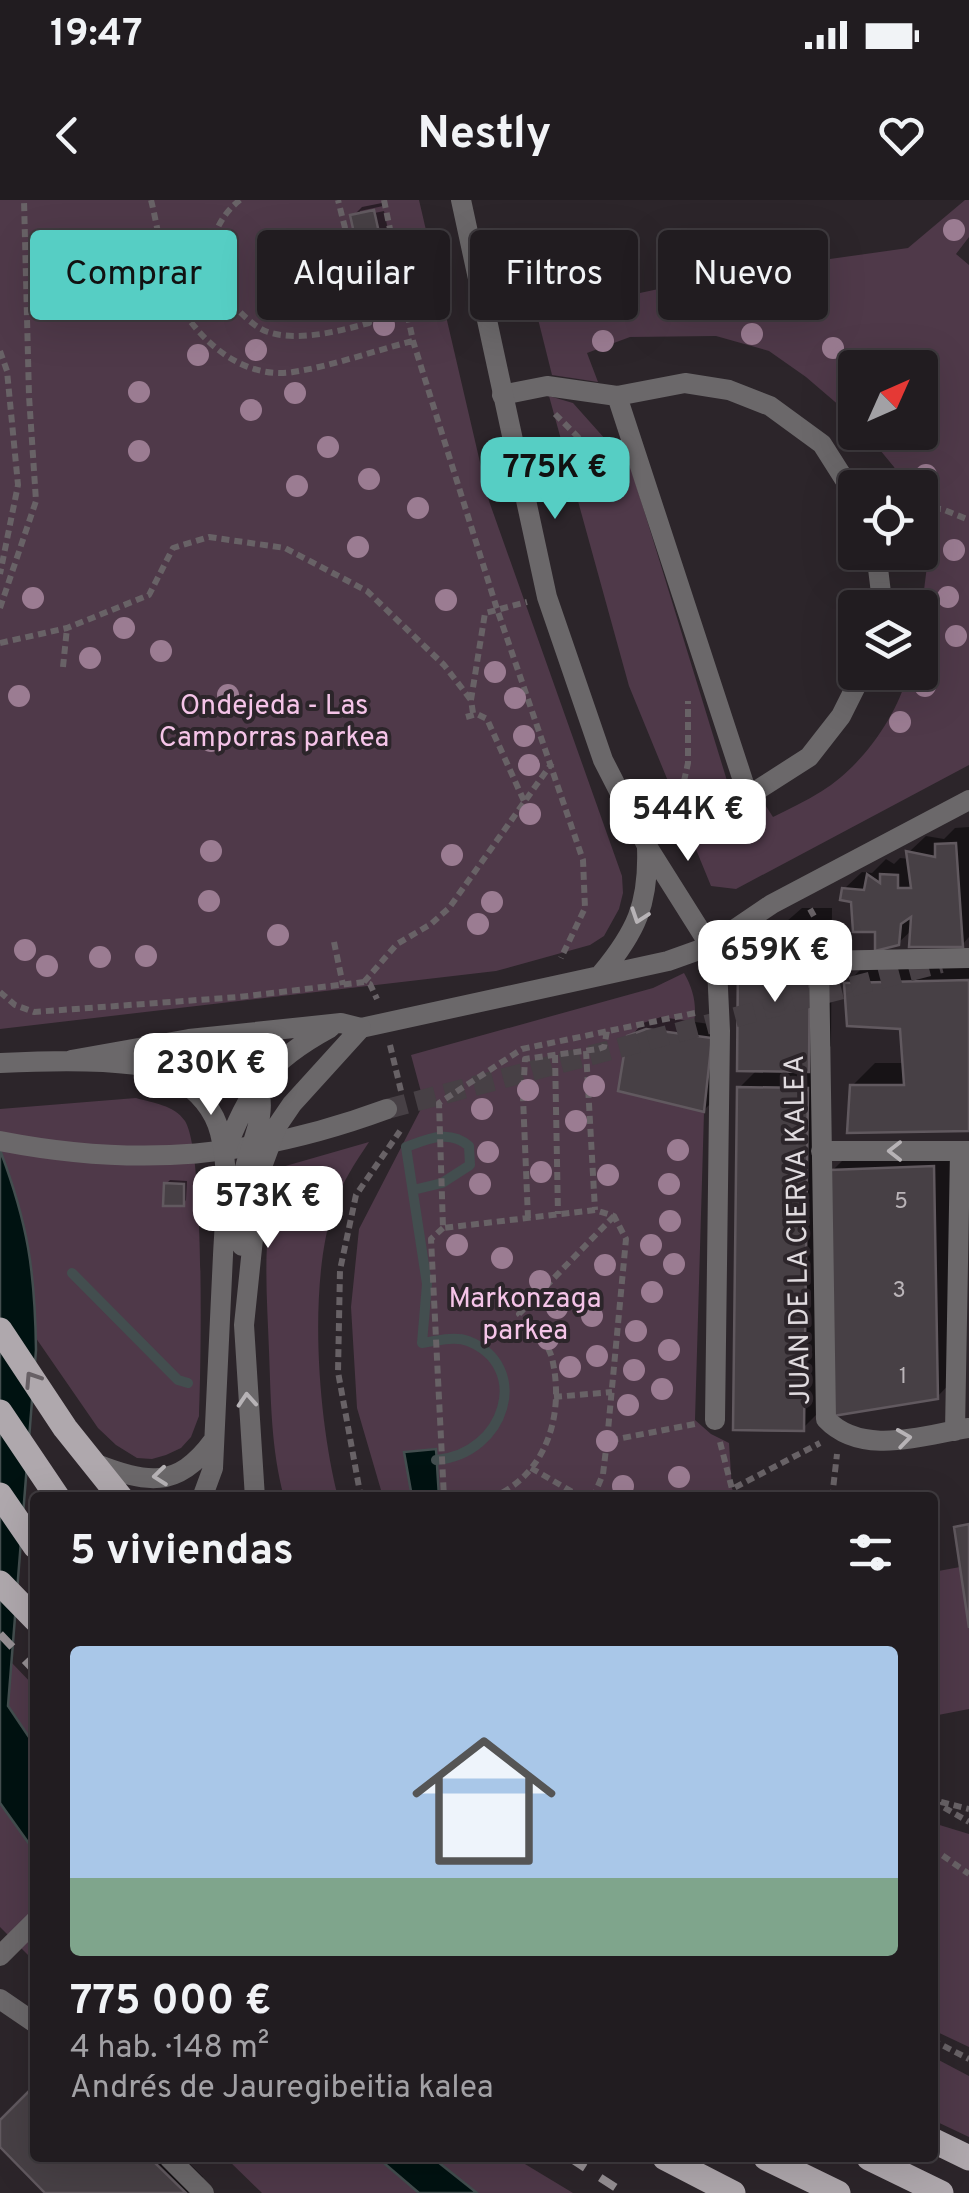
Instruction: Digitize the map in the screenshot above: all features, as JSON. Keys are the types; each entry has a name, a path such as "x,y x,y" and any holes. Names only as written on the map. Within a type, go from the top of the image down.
{"main road":[{"path":"0,1330 65,1428 115,1492"},
{"path":"0,1412 54,1492"},
{"path":"0,1495 30,1539"},
{"path":"0,1583 30,1614"},
{"path":"938,2143 969,2158"},
{"path":"673,2162 733,2193"},
{"path":"774,2162 838,2193"},
{"path":"877,2162 941,2193"}],"street":[{"path":"460,200 548,597 602,760 644,841 710,946 717,967 720,1008 715,1420"},
{"path":"502,395 547,386 617,396 684,383 729,390 770,406 822,444 838,470"},
{"path":"617,396 748,796 808,757 841,716 853,690"},
{"path":"0,1063 62,1060 189,1039 351,1026 668,961 710,946 799,889 969,800"},
{"path":"612,973 644,905 644,841"},
{"path":"612,973 684,942 690,928 688,908"},
{"path":"819,961 969,958"},
{"name":"JUAN DE LA CIERVA KALEA","path":"819,961 826,1419 840,1433"},
{"path":"255,1492 244,1324 243,1177 351,1026"},
{"path":"224,1155 253,1095 291,1052 351,1026"},
{"path":"189,1039 240,1061 260,1117 243,1177 212,1468 204,1492"},
{"path":"62,1060 150,1068 172,1074 204,1100 220,1131 224,1155 243,1177"},
{"path":"5,1142 40,1151 110,1157 211,1155 292,1138 387,1109"},
{"path":"821,1151 964,1151 962,1430 877,1442 840,1433"},
{"path":"93,1463 136,1478 164,1480 199,1460 214,1440"},
{"path":"0,1956 30,1925"},
{"path":"0,2000 30,2020"},
{"path":"173,2162 204,2193"}],"path":[{"path":"0,608 36,501 28,396 24,200"},
{"path":"152,200 175,297 204,338 236,362 264,373 292,372 413,341"},
{"path":"240,200 220,220 214,234 211,264 217,284 247,319 268,332 301,334 369,323 338,200"},
{"path":"384,200 413,341 583,860 585,908 546,986"},
{"path":"0,351 7,371 18,485 0,574"},
{"path":"550,409 578,436 629,507"},
{"path":"938,509 969,520"},
{"path":"0,643 67,628 149,595 173,548 210,538 285,548 368,591 444,666 471,700"},
{"path":"524,802 487,720 470,715 471,700 485,613 548,597"},
{"path":"63,667 67,628"},
{"path":"644,841 677,812 688,763 687,684"},
{"path":"364,982 397,944 449,908 552,763"},
{"path":"799,889 815,918 819,961"},
{"path":"334,942 343,984"},
{"path":"443,1228 438,1104 522,1049 720,1008"},
{"path":"528,1218 525,1059 604,1046 607,1032"},
{"path":"586,1051 596,1210"},
{"path":"555,1055 558,1214"},
{"path":"444,1492 432,1239 443,1228 596,1210 614,1216 626,1239 607,1441 603,1474 596,1492"},
{"path":"505,1492 512,1489 547,1445 556,1419 552,1357 532,1326 519,1314 614,1216"},
{"path":"554,1398 612,1392"},
{"path":"607,1441 715,1420 734,1492"},
{"path":"736,1492 840,1433"},
{"path":"833,1492 840,1433"},
{"path":"530,1468 572,1492"},
{"path":"938,1802 969,1809"},
{"path":"938,1804 969,1822"},
{"path":"938,1852 969,1874"},
{"path":"938,2043 969,2059"}],"green space":[{"name":"Ondejeda - Las Camporras parkea","path":"0,200 419,200 426,230 257,230 257,320 447,320 489,501 622,876 619,909 604,936 590,945 496,971 0,1029"},
{"path":"969,200 969,237 956,254 969,265 969,765 736,889 711,886 629,686 549,396 573,403 631,468 736,810 760,797 773,817 822,791 850,769 875,740 903,690 938,690 938,590 924,590 926,570 938,570 938,470 896,470 880,450 938,450 938,350 838,350 838,404 769,351 716,336 630,337 587,353 598,382 552,375 538,320 638,320 638,293 658,289 658,320 828,320 828,259 908,248"},
{"name":"Markonzaga parkea","path":"684,973 695,1003 691,1036 646,1029 628,1035 618,1091 704,1112 695,1420 729,1443 735,1492 382,1492 357,1408 351,1307 359,1229 424,1103 411,1055 653,988"},
{"path":"136,1098 169,1108 185,1121 196,1173 199,1215 199,1416 191,1437 181,1448 152,1459 137,1458 98,1428 0,1286 0,1109"},
{"path":"369,1142 336,1200 320,1276 321,1392 337,1492 283,1492 276,1461 266,1258 270,1211 282,1167"},
{"path":"960,1567 969,1628 969,1709 938,1715 938,1571"},
{"path":"11,1662 30,1682 30,1739 8,1707"},
{"path":"0,1803 30,1845 30,1957 0,1927"},
{"path":"938,1825 969,1834 969,2047 938,2032"},
{"path":"938,2060 969,2076 969,2137 938,2122"},
{"path":"230,2162 383,2162 419,2193 262,2193"},
{"path":"438,2162 522,2162 573,2193 477,2193"}],"shaded area":[{"path":"0,1150 23,1225 32,1272 35,1322 8,1706 30,1739 30,1845 0,1803"},
{"path":"436,1449 439,1492 411,1492 404,1452"},
{"path":"383,2162 438,2162 477,2193 419,2193"}],"building":[{"path":"374,210 378,230 353,230 350,215"},
{"path":"956,843 963,947 909,947 911,917 901,924 899,945 875,951 875,932 853,932 851,902 840,900 842,888 864,890 867,874 880,883 880,874 898,875 898,888 911,888 906,851 935,857 935,844"},
{"path":"776,930 810,930 809,1072 737,1071 738,958 752,958 752,950 763,950 763,940 776,940"},
{"path":"969,980 969,1131 847,1133 850,1085 904,1085 900,1029 847,1026 844,983"},
{"path":"646,1029 712,1038 704,1112 618,1091 627,1036"},
{"path":"737,1087 808,1088 804,1431 733,1430"},
{"path":"934,1166 938,1399 833,1416 830,1170"},
{"path":"164,1183 184,1184 184,1206 163,1206"},
{"path":"969,1524 969,1628 954,1527"},
{"path":"30,2090 30,2162 154,2162 186,2193 45,2193 0,2147 0,2120"}],"waterway":[{"path":"413,1190 442,1183 470,1165 469,1146 446,1137 406,1147 427,1284 422,1343 468,1341 488,1353 500,1369 504,1388 502,1408 494,1426 480,1442 460,1454 436,1460"},
{"path":"72,1273 178,1380 188,1383"}],"tunnel":[{"path":"387,1109 941,963"}],"railway":[{"path":"0,1634 30,1666"},
{"path":"576,2162 624,2193"}]}
